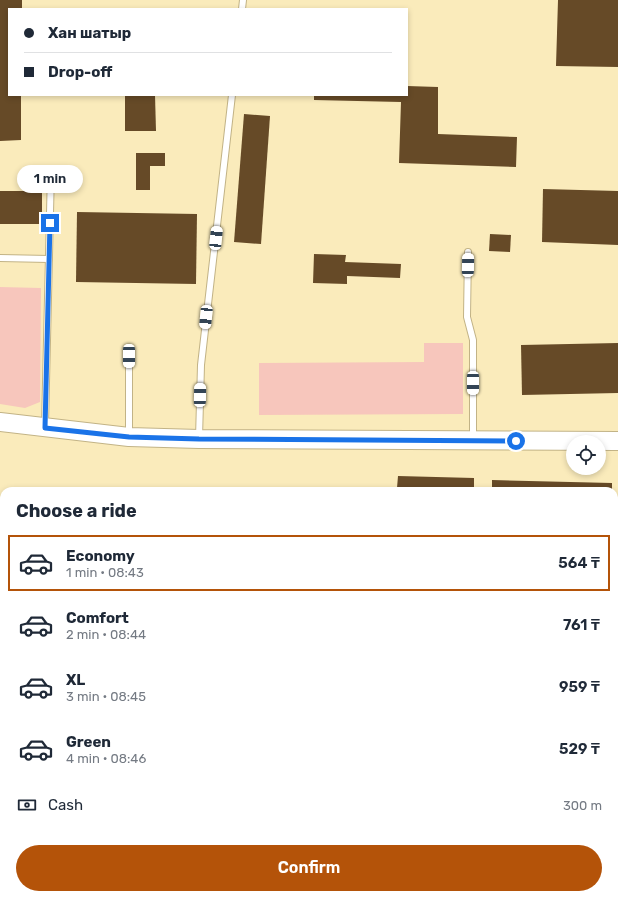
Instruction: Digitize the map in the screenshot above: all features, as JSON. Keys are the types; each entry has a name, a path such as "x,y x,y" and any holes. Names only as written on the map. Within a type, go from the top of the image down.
{"street":[{"path":"0,422 129,437 199,439 618,441"}],"lane":[{"path":"199,439 201,365 232,96"},
{"path":"45,428 51,171"},
{"path":"468,252 467,317 473,340 473,440"},
{"path":"0,258 49,259"},
{"path":"129,356 129,437"}],"shaded area":[{"path":"0,287 41,288 40,402 25,408 0,404"},
{"path":"424,343 463,343 463,414 259,415 259,363 424,362"}],"building":[{"path":"0,0 22,0 22,8 8,8 8,96 21,96 21,140 0,141"},
{"path":"558,0 618,0 618,67 556,66"},
{"path":"408,86 438,87 438,134 517,137 516,167 399,163 401,102 314,100 314,96 408,96"},
{"path":"125,96 155,96 156,131 125,131"},
{"path":"244,114 270,116 261,244 234,242"},
{"path":"136,153 165,153 165,166 150,166 150,190 136,190"},
{"path":"543,189 618,191 618,245 542,242"},
{"path":"0,191 42,191 42,224 0,224"},
{"path":"77,212 197,214 196,284 76,282"},
{"path":"490,234 511,235 510,252 489,251"},
{"path":"314,254 346,255 345,262 401,264 400,278 347,276 347,284 313,283"},
{"path":"618,343 618,393 522,395 521,345"},
{"path":"398,476 474,478 474,487 397,487"},
{"path":"492,480 612,483 612,487 492,487"}],"route":[{"path":"50,223 45,428 129,437 199,439 516,441"}]}
